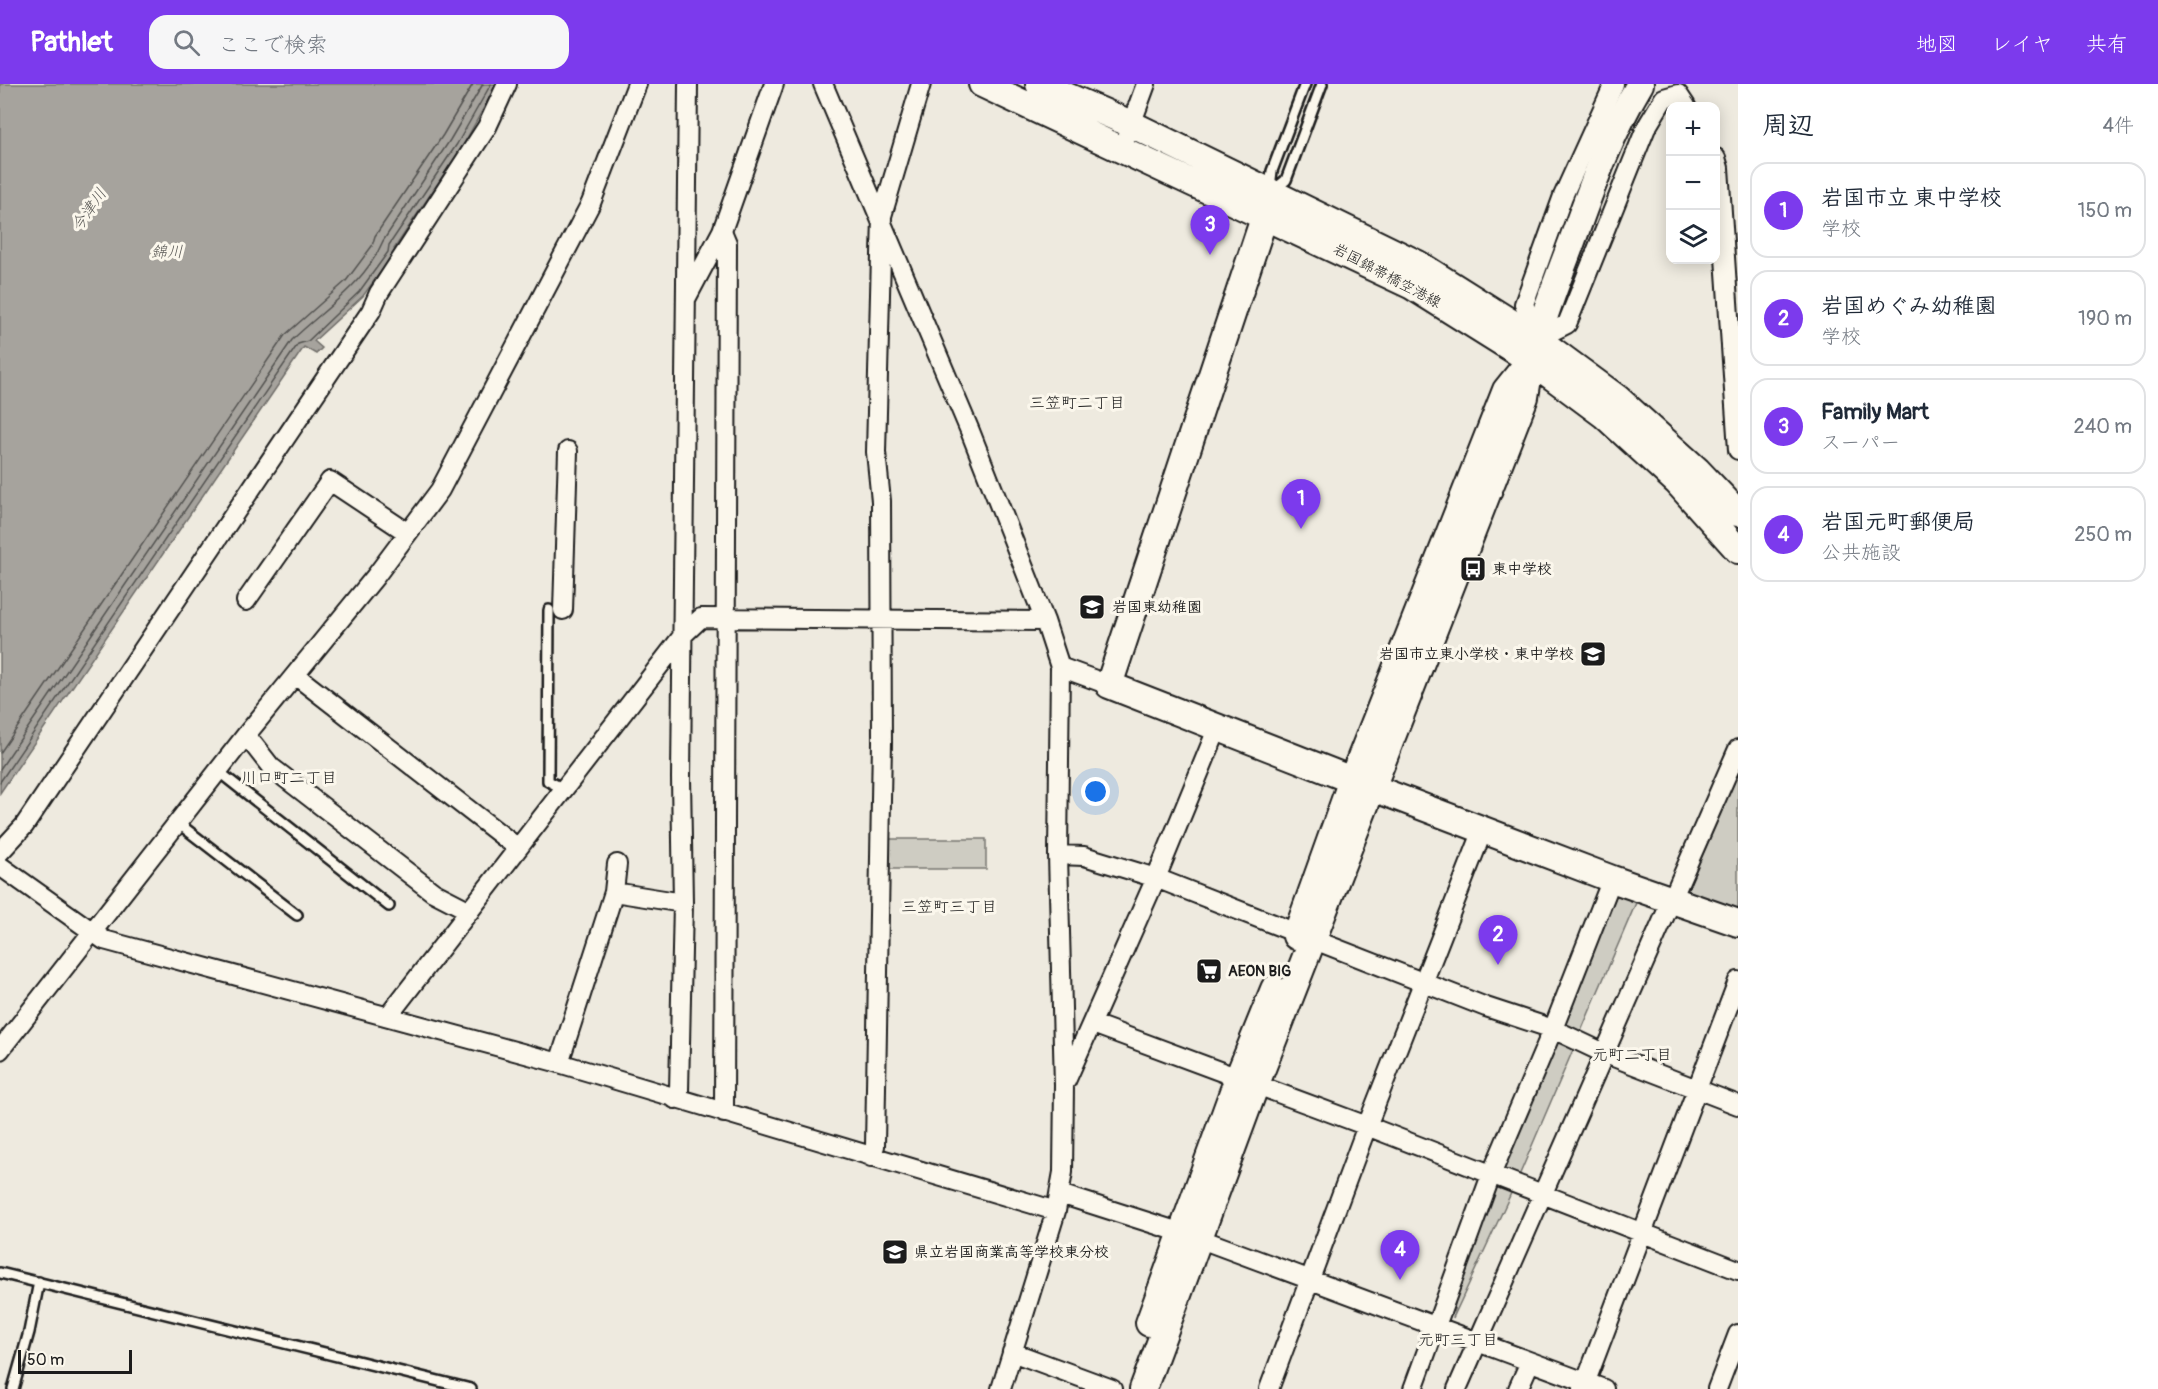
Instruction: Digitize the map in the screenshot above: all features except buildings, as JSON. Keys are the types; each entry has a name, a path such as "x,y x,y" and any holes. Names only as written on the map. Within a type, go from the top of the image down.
{"street":[{"path":"0,852 30,816 365,320 379,293 487,127 507,84"},
{"path":"0,1050 440,490 591,203 637,84"},
{"path":"675,1099 679,1091 683,903 688,84"},
{"path":"687,297 722,231 774,84"},
{"path":"824,84 882,216 970,430 1045,621 1060,668 1058,855 1064,1086 1058,1203 1001,1389"},
{"path":"871,1157 875,1146 882,765 879,620 881,501 876,452 882,216 921,84"},
{"name":"岩国錦帯橋空港線","path":"982,84 1122,149 1268,204"},
{"name":"岩国錦帯橋空港線","path":"1039,84 1131,124 1412,286 1534,350 1640,446 1732,510 1738,550"},
{"path":"1122,149 1146,84"},
{"path":"1534,350 1524,304 1563,196 1614,84"},
{"path":"1126,1389 1189,1235 1363,784 1525,397 1534,350 1588,197 1609,145 1641,84 1664,98"},
{"path":"1534,350 1567,324 1646,128 1664,98 1678,94 1683,102"},
{"path":"1720,183 1738,450"},
{"path":"1109,685 1268,204"},
{"path":"722,231 727,243 724,1113"},
{"path":"556,610 568,451"},
{"path":"246,601 330,481 408,533"},
{"path":"391,1017 392,1011 684,634 701,618 1045,621"},
{"path":"1060,668 1612,879 1738,923"},
{"path":"296,675 518,848"},
{"path":"1064,1086 1156,878 1218,727"},
{"path":"246,735 271,767 433,892 470,911"},
{"path":"1457,1389 1606,1054 1670,898 1738,749"},
{"path":"1269,1389 1367,1126 1483,830"},
{"path":"1058,855 1084,856 1156,878 1423,983 1553,1029 1606,1054 1738,1105"},
{"path":"559,1064 614,892 617,864"},
{"path":"0,866 104,940 559,1064 871,1157 1189,1235 1478,1342 1584,1385 1604,1389"},
{"path":"1413,1389 1491,1175 1553,1029 1612,879"},
{"path":"614,892 683,903"},
{"path":"1584,1385 1644,1233 1738,981"},
{"path":"1093,1024 1367,1126 1738,1270"},
{"path":"1143,1389 1189,1235"},
{"path":"1717,1389 1738,1334"},
{"path":"1012,1352 1112,1389"},
{"path":"1518,1389 1530,1362"}],"lane":[{"path":"1268,204 1272,171 1305,84"},
{"path":"1268,204 1286,180 1322,84"},
{"path":"556,610 548,781 564,789"},
{"path":"218,771 389,906"},
{"path":"178,823 297,915"},
{"path":"0,1273 471,1389"},
{"path":"13,1389 29,1332 39,1282"}],"shaded area":[{"path":"1738,773 1738,910 1687,891"},
{"path":"886,839 986,839 986,869 886,869"},
{"path":"1626,892 1638,898 1519,1176 1453,1318 1455,1302 1503,1169 1616,896"}],"water":[{"name":"錦川","path":"0,84 497,84 462,147 394,249 396,251 363,296 314,341 322,348 316,354 304,347 0,793"}],"place":[{"name":"Family Mart","path":"1210,255"},
{"name":"岩国市立 東中学校","path":"1301,529"},
{"name":"東中学校","path":"1473,569"},
{"name":"岩国東幼稚園","path":"1092,607"},
{"name":"岩国市立東小学校・東中学校","path":"1593,654"},
{"name":"岩国めぐみ幼稚園","path":"1498,965"},
{"name":"AEON BIG","path":"1209,971"},
{"name":"県立岩国商業高等学校東分校","path":"895,1252"},
{"name":"岩国元町郵便局","path":"1400,1280"}],"district":[{"name":"三笠町二丁目","path":"1077,403"},
{"name":"川口町二丁目","path":"289,778"},
{"name":"三笠町三丁目","path":"949,907"},
{"name":"元町二丁目","path":"1632,1055"},
{"name":"元町三丁目","path":"1458,1340"}],"water label":[{"name":"今津川","path":"89,210"}]}
